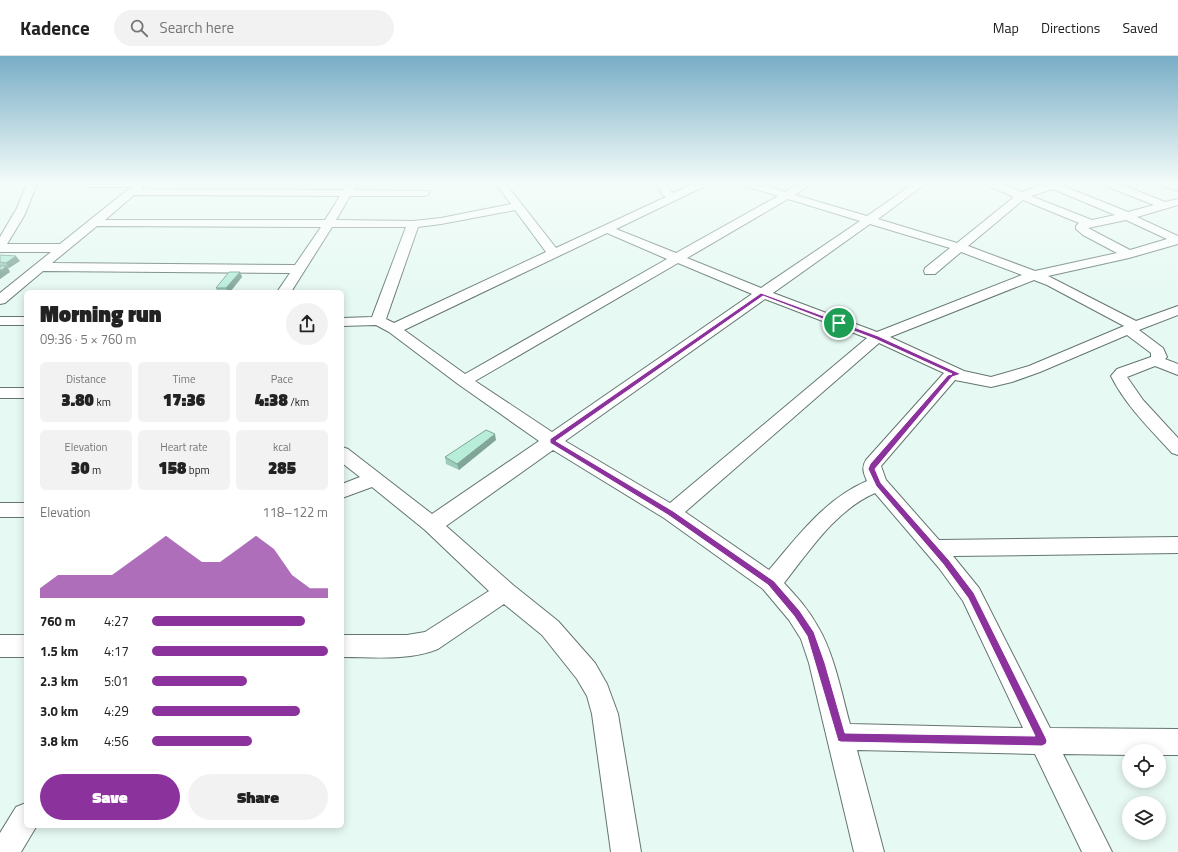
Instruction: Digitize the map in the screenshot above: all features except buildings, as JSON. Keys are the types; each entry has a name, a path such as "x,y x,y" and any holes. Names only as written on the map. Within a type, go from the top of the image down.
{"street":[{"path":"0,244 16,221"},
{"path":"0,300 96,223 413,224 440,221"},
{"path":"529,221 554,254"},
{"path":"344,322 386,325 554,254 623,221"},
{"path":"464,381 740,221"},
{"path":"432,525 866,221"},
{"path":"872,221 961,248 1034,275 1131,327 1158,351 1160,356 1156,361 1123,372 1119,376 1131,395 1178,449"},
{"path":"930,271 993,221"},
{"path":"1084,221 1091,224"},
{"path":"1104,221 1082,226 1082,229 1129,254"},
{"path":"1137,221 1177,241"},
{"path":"285,290 329,223"},
{"path":"386,325 413,224"},
{"path":"607,229 763,294 876,337 958,374 986,382 996,382 1024,374 1131,327 1178,310"},
{"path":"671,513 876,337 1034,275 1129,254 1177,241"},
{"path":"0,248 64,248"},
{"path":"41,267 298,269"},
{"path":"0,321 24,321"},
{"path":"386,325 464,381 552,441 671,513 771,583 797,613 811,634 821,663 841,737 869,852"},
{"path":"1156,361 1178,370"},
{"path":"958,374 950,376 872,465 872,473 878,484 971,595 1097,852"},
{"path":"0,393 24,393"},
{"path":"344,455 432,525 505,592 550,628 586,671 598,692 605,714 626,852"},
{"path":"344,490 375,479"},
{"path":"771,583 810,536 837,508 854,495 878,484"},
{"path":"0,510 24,510"},
{"path":"933,548 1178,545"},
{"path":"344,646 407,646 430,642 505,592"},
{"path":"0,646 24,646"},
{"path":"841,737 1178,742"},
{"path":"5,852 24,820"}],"route":[{"path":"763,294 839,323 876,337 958,374 950,376 872,465 871,469 878,484 946,562 971,595 1042,741 841,737 821,663 811,634 797,613 771,583 671,513 552,441 763,294"}]}
